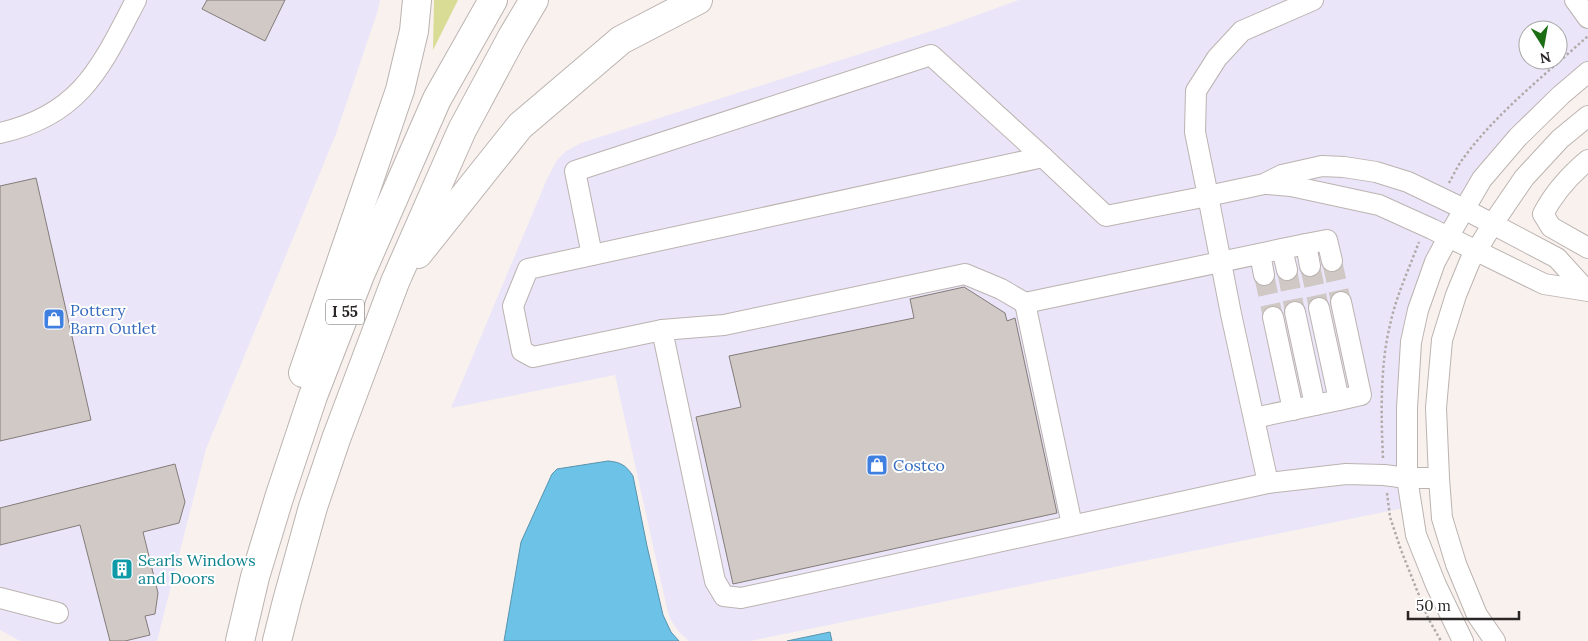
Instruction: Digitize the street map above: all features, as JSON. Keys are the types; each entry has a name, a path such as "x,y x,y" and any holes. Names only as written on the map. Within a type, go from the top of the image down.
{"highway":[{"path":"279,498 284,441 305,365 400,90 414,31 417,0"},
{"name":"I 55","path":"240,641 255,577 279,498 313,396 360,275 437,99 493,0"},
{"name":"I 55","path":"278,641 313,507 336,439 395,282 462,130 534,0"},
{"path":"395,282 520,126 621,40 698,0"}],"street":[{"path":"0,133 31,124 48,116 68,102 100,67 136,0"},
{"path":"1268,483 1195,132 1196,90 1217,58 1242,31 1313,0"},
{"path":"592,255 575,171 931,54 1106,216 1264,184 1282,175 1322,166 1344,167 1376,172 1408,182 1464,209 1556,258 1587,291"},
{"path":"1463,641 1436,585 1416,535 1407,478 1407,408 1411,342 1418,310 1435,262 1482,179 1518,137 1561,95 1588,72"},
{"path":"1496,641 1477,615 1456,564 1442,518 1436,408 1442,340 1456,295 1470,261 1493,224 1524,178 1560,139 1588,116"},
{"path":"1043,157 528,269 513,306 522,351 533,357 662,330 724,325 965,274 1001,289 1025,303 1327,240 1332,261"},
{"path":"1584,167 1550,200 1543,214 1552,226 1588,248"},
{"path":"1264,184 1291,186 1379,205 1448,236 1544,284 1587,291"},
{"path":"1306,244 1310,266"},
{"path":"1282,249 1287,270"},
{"path":"1260,254 1264,275"},
{"path":"1254,418 1361,395 1341,302"},
{"path":"1025,303 1072,525"},
{"path":"1319,308 1339,400"},
{"path":"1295,312 1315,405"},
{"path":"1273,317 1293,410"},
{"path":"662,330 715,581 724,596 741,598 1268,483 1346,474 1439,478"},
{"path":"0,598 58,612"}],"path":[{"path":"1449,184 1462,160 1490,127 1526,91 1588,36"}],"shaded area":[{"path":"0,0 380,0 336,134 206,449 157,641 20,641 0,630"},
{"path":"1019,0 1588,0 1588,63 1426,262 1404,508 750,641 689,641 680,633 670,619 615,375 451,408 547,179 557,160 566,151 581,143 947,26"}],"green space":[{"path":"434,0 458,0 433,50"}],"water":[{"path":"608,461 622,465 633,476 663,615 671,632 679,641 504,641 521,542 552,474 557,469"},
{"path":"830,632 832,641 787,641"}],"building":[{"path":"207,0 285,0 265,41 202,9"},
{"path":"36,178 91,420 0,441 0,186"},
{"name":"Costco","path":"964,287 1005,313 1007,321 1015,318 1057,513 733,584 696,417 741,407 729,356 914,318 910,299"},
{"name":"Searls Windows and Doors","path":"175,464 185,502 179,523 143,532 158,593 155,614 145,616 150,635 125,641 110,641 80,525 0,545 0,508"}],"tunnel":[{"path":"1332,261 1341,302"},
{"path":"1310,266 1319,308"},
{"path":"1287,270 1295,312"},
{"path":"1264,275 1273,317"}],"place":[{"name":"Pottery Barn Outlet","path":"54,319"},
{"name":"Costco","path":"877,465"},
{"name":"Searls Windows and Doors","path":"122,569"}]}
